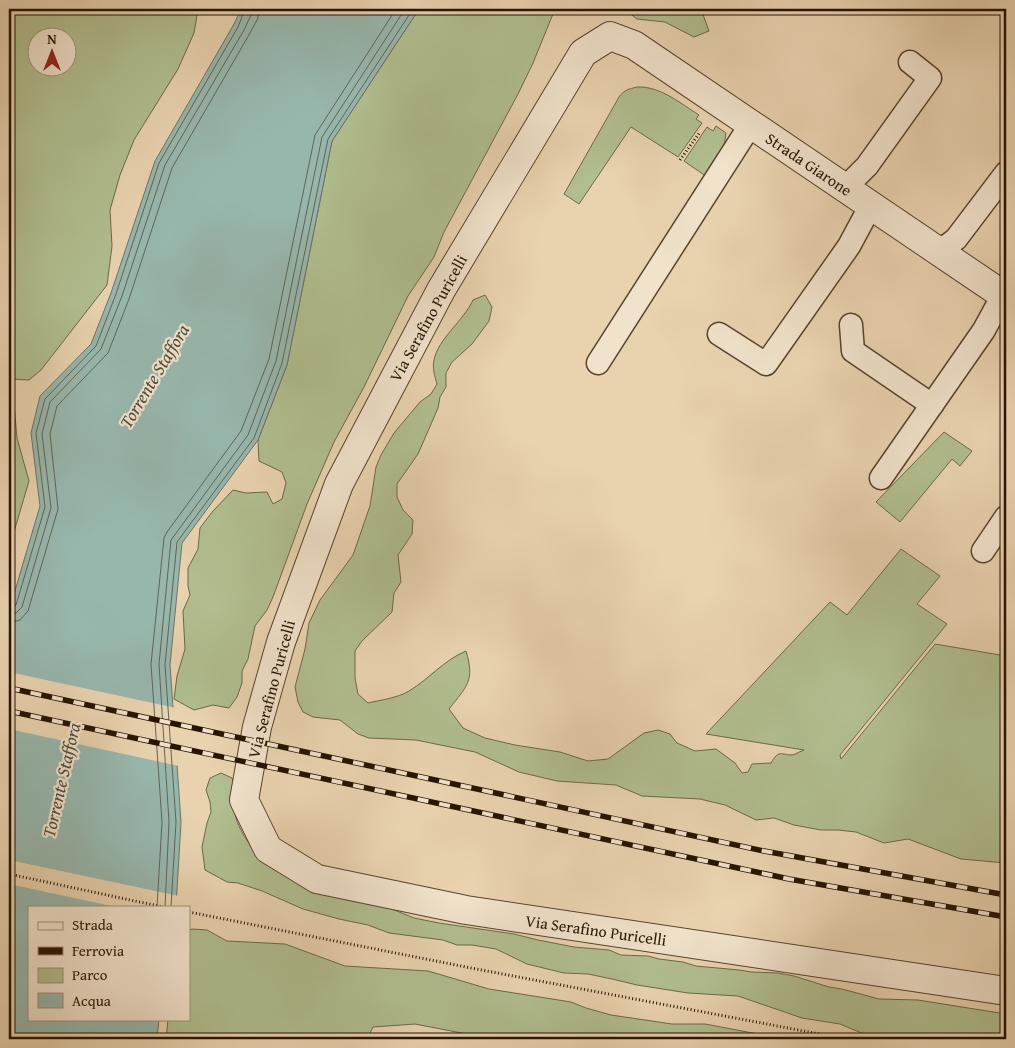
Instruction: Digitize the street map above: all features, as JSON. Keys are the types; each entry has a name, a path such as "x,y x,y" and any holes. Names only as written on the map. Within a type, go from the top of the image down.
{"street":[{"name":"Strada Giarone","path":"610,36 634,45 1005,296"},
{"name":"Via Serafino Puricelli","path":"610,36 583,52 441,290 339,484 281,642 257,728 244,800 268,849 317,878 466,910 1006,991"}],"lane":[{"path":"845,188 867,166 930,78 910,62"},
{"path":"598,363 751,124"},
{"path":"940,251 956,239 1006,173"},
{"path":"719,334 766,364 849,246 871,205"},
{"path":"881,478 984,330 1005,296"},
{"path":"851,325 853,350 932,405"},
{"path":"984,551 1006,517"}],"path":[{"path":"9,874 157,906"},
{"path":"190,912 846,1039"}],"green space":[{"path":"9,9 198,9 194,33 178,69 134,140 120,175 110,210 112,246 107,285 41,370 29,380 9,379"},
{"path":"419,9 555,9 518,94 444,232 434,257 408,296 364,387 334,442 307,504 273,597 267,610 255,626 248,659 242,671 242,683 237,697 229,708 213,705 194,710 174,699 177,676 185,649 183,611 190,595 188,568 198,549 200,528 233,490 246,493 267,492 273,504 282,499 286,483 282,472 259,461 258,440 287,365 332,141"},
{"path":"624,9 701,9 709,31 694,37 665,22 637,19"},
{"path":"637,87 654,89 670,96 699,115 696,119 702,123 678,157 631,127 579,204 564,194 619,97 627,90"},
{"path":"716,126 726,133 723,153 707,177 684,161 707,127 713,131"},
{"path":"485,295 492,307 489,321 472,344 452,362 446,373 446,387 440,397 438,408 418,454 397,484 397,497 403,510 413,520 412,534 398,555 401,582 394,593 392,612 362,641 355,651 355,678 358,694 368,703 400,695 409,691 451,659 466,651 470,669 468,683 449,709 463,728 485,738 560,752 588,761 608,759 644,733 658,730 670,734 677,743 695,751 716,749 735,763 742,773 748,772 752,764 771,763 778,754 792,755 804,750 706,734 830,602 847,615 901,549 940,576 917,604 947,624 840,755 841,759 935,644 1006,656 1006,699 1002,712 1006,718 1006,863 961,859 908,839 884,843 856,832 821,830 794,825 774,818 756,820 725,805 700,799 642,796 616,785 557,781 519,772 475,752 416,740 369,738 358,734 340,720 313,717 303,712 298,702 295,687 305,649 309,623 320,600 353,555 370,506 376,467 381,455 394,433 420,402 431,394 437,384 433,363 436,352 473,300"},
{"path":"9,390 13,394 17,438 29,481 11,542 9,583"},
{"path":"944,432 972,451 960,466 952,459 900,522 876,502"},
{"path":"221,773 232,778 233,781 242,778 235,798 235,814 245,837 258,855 414,918 514,934 574,947 609,950 621,955 648,956 696,966 778,973 879,999 918,1000 1006,1014 1006,1039 909,1039 864,1034 840,1024 802,1018 738,996 688,993 637,985 588,974 564,973 527,964 496,949 472,945 457,945 443,940 389,933 368,925 303,909 262,891 238,883 227,882 205,870 202,847 211,812 206,790 210,778"},
{"path":"190,930 207,930 227,941 285,944 345,966 428,971 489,989 571,1002 611,1015 672,1024 705,1024 758,1034 771,1039 488,1039 415,1024 373,1027 370,1033 360,1039 166,1039 168,1020 190,1020"}],"water":[{"name":"Torrente Staffora","path":"241,9 419,9 332,141 287,365 258,440 182,543 170,665 181,822 176,906 28,906 28,1020 159,1020 157,1039 9,1039 9,611 40,506 31,433 40,396 91,344 111,293 155,161"}],"pier":[{"path":"9,672 176,708 179,766 9,729"},
{"path":"9,860 179,896 178,906 111,906 9,884"}],"railway":[{"path":"9,688 764,851 1006,895"},
{"path":"9,711 789,879 1006,917"}]}
